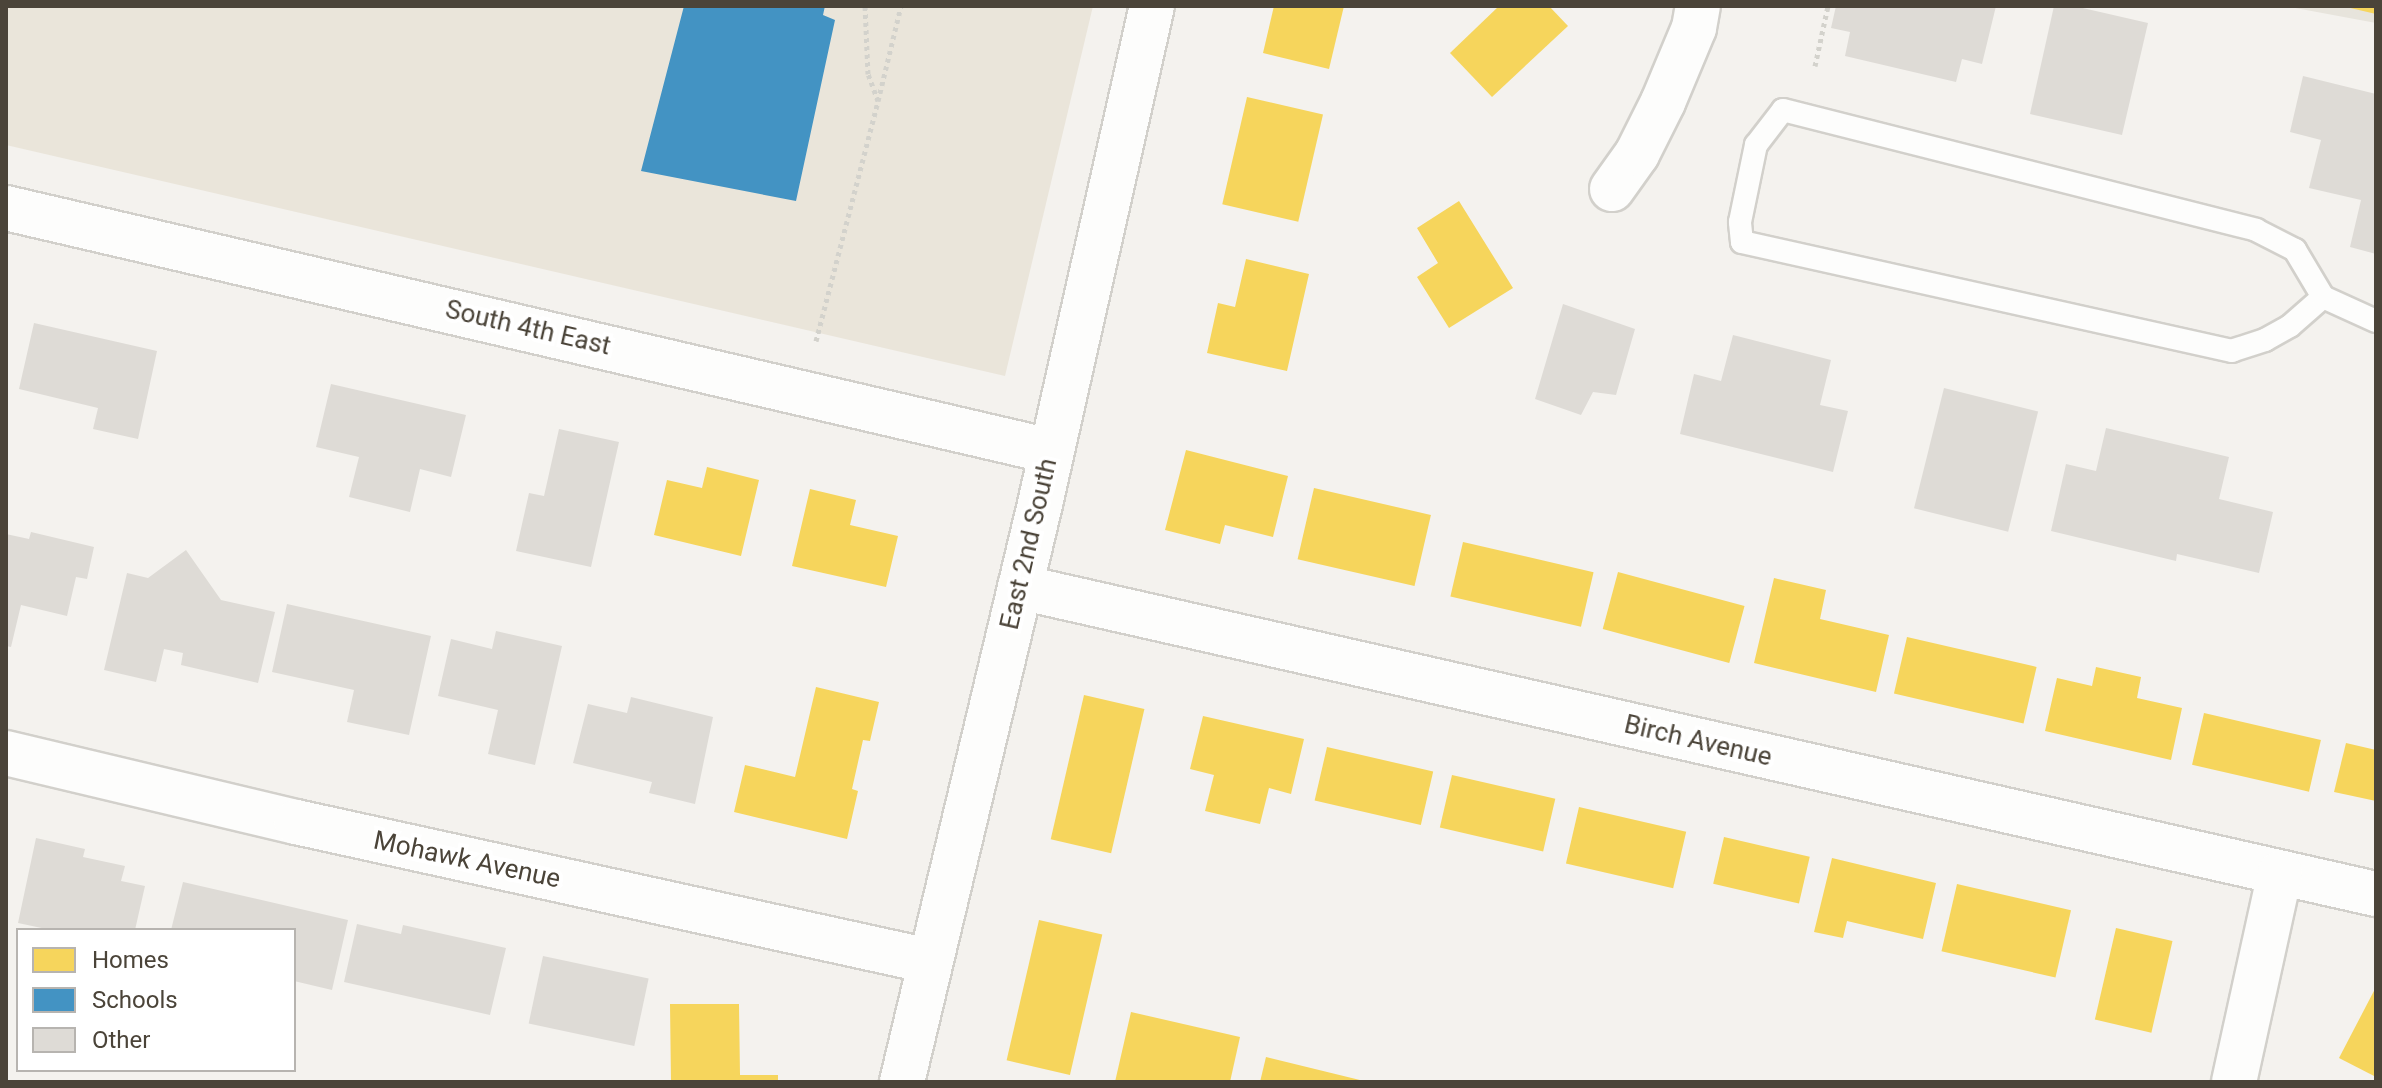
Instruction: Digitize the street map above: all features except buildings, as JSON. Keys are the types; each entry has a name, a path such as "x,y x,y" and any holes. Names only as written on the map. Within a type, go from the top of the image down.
{"street":[{"name":"East 2nd South","path":"902,1082 1020,587 1152,6"},
{"path":"1612,189 1637,154 1663,102 1694,28 1698,6"},
{"name":"South 4th East","path":"6,208 1050,451"},
{"name":"Birch Avenue","path":"1020,587 2376,894"},
{"name":"Mohawk Avenue","path":"6,753 296,822 929,961"},
{"path":"2234,1082 2280,873"}],"lane":[{"path":"2323,297 2290,326 2265,340 2232,351 1742,242 1740,222 1756,145 1783,110 2256,230 2295,250 2323,297 2376,321"}],"path":[{"path":"865,6 868,74 878,101"},
{"path":"816,341 901,6"},
{"path":"1815,66 1828,6"}],"shaded area":[{"path":"6,6 1093,6 1005,376 6,145"},
{"path":"2284,6 2376,6 2376,23"}]}
